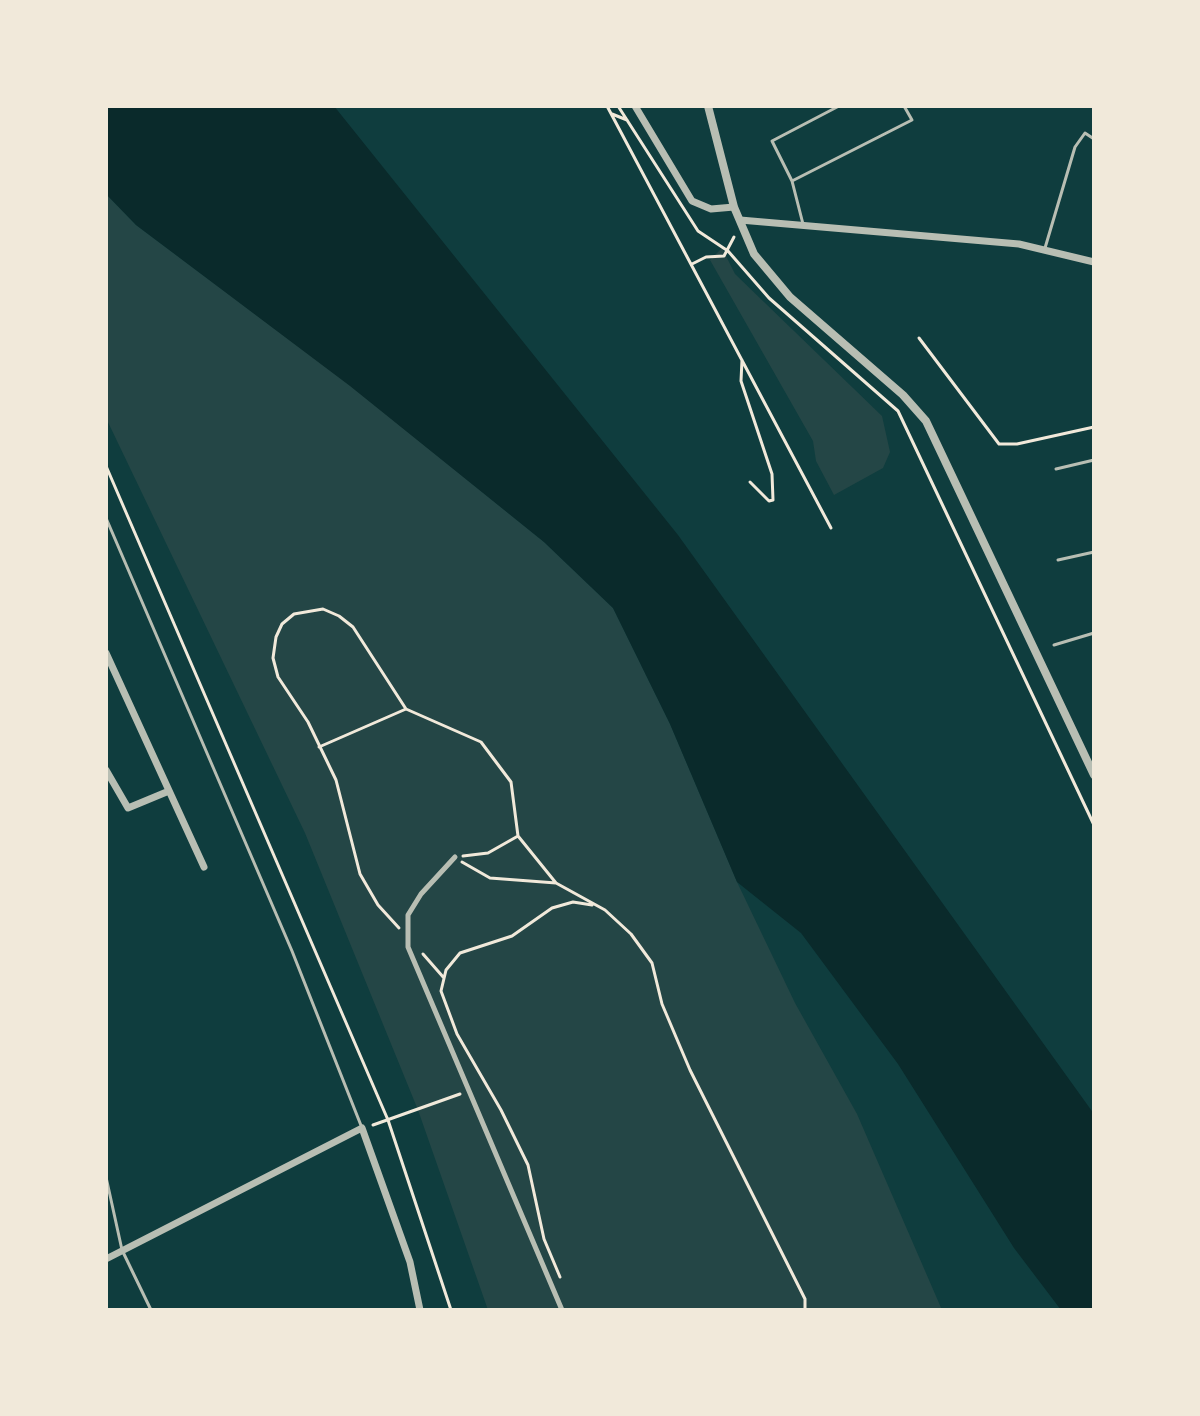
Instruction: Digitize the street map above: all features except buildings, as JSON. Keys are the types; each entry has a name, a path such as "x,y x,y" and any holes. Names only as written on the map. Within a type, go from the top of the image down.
{"street":[{"path":"635,106 692,201 711,209 734,207"},
{"path":"708,106 734,207 765,270 790,297 903,395 934,434 1094,775"},
{"path":"740,220 1045,248 1094,262"},
{"path":"106,653 204,867"},
{"path":"106,770 128,808 169,791"},
{"path":"455,857 421,894 408,915 407,937 411,961 470,1089 562,1310"},
{"path":"106,1259 362,1128 410,1262 420,1310"}],"lane":[{"path":"803,224 792,181 772,141 839,106"},
{"path":"792,181 912,120 904,106"},
{"path":"1045,248 1075,147 1085,133 1094,139"},
{"path":"1056,469 1094,460"},
{"path":"106,518 297,962 362,1128"},
{"path":"1058,560 1094,552"},
{"path":"1054,645 1094,633"},
{"path":"106,1177 122,1250 151,1310"}],"path":[{"path":"607,106 831,528"},
{"path":"612,114 627,120"},
{"path":"691,264 706,257 724,256 736,234"},
{"path":"779,308 898,411 1094,825"},
{"path":"919,338 999,444 1017,444 1094,427"},
{"path":"742,360 741,381 772,474 773,500 769,501 750,482"},
{"path":"106,466 388,1120 451,1310"},
{"path":"444,978 378,905 360,874 336,780 278,677 273,658 276,637 282,624 294,614 323,609 353,627 406,709 481,742 500,762 511,782 518,836 556,883 596,906 631,934 652,963 662,1004 690,1070 805,1299 805,1310"},
{"path":"319,747 406,709"},
{"path":"455,857 488,853 518,836"},
{"path":"455,857 490,878 556,883"},
{"path":"565,1289 544,1239 528,1165 501,1110 457,1034 441,991 444,978 460,953 512,936 552,908 573,902 596,906"},
{"path":"362,1128 470,1089"}],"shaded area":[{"path":"106,106 334,106 678,535 1094,1114 1094,1310 1061,1310 1014,1248 898,1064 801,933 737,882 670,724 613,608 544,542 350,386 136,225 106,194"},
{"path":"106,194 136,225 350,385 544,542 613,608 670,724 737,882 795,1003 857,1114 942,1310 488,1310 418,1110 305,833 106,418"},
{"path":"722,248 735,274 882,416 890,452 883,468 834,495 816,461 813,441 710,260"}]}
